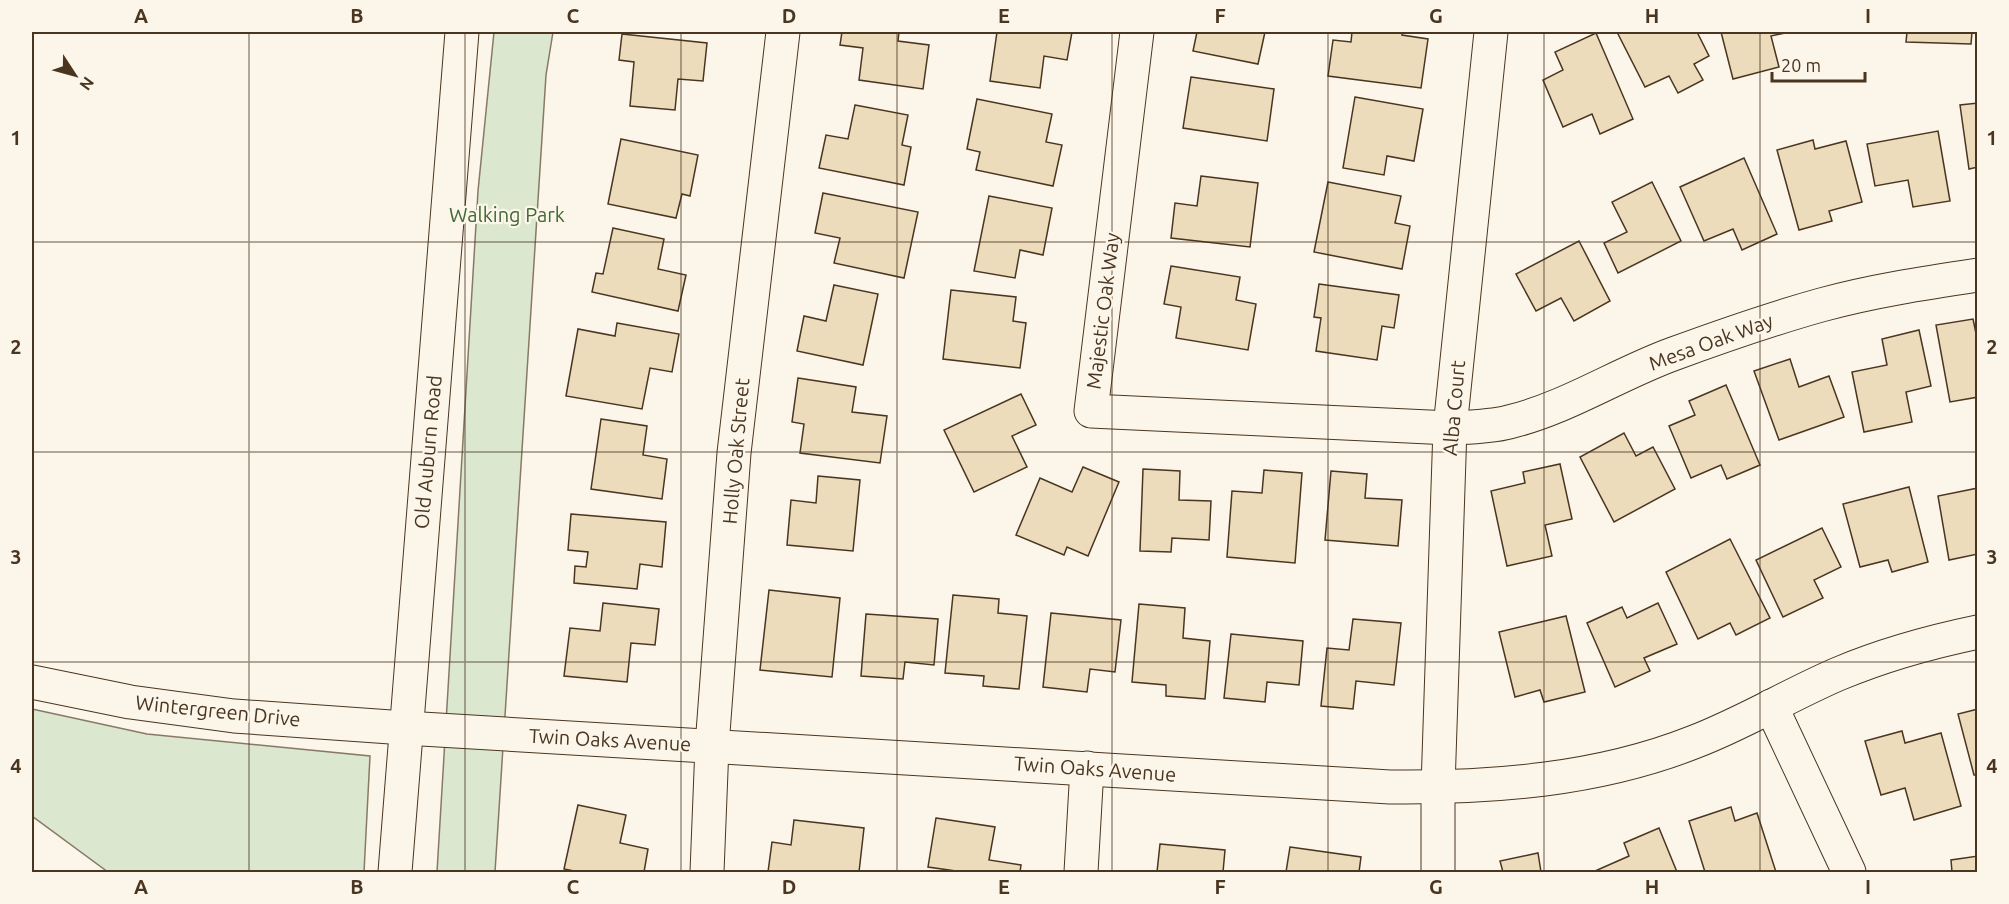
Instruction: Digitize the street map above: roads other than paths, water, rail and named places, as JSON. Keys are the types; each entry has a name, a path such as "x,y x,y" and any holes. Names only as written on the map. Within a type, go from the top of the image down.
{"street":[{"name":"Old Auburn Road","path":"395,873 462,32"},
{"name":"Holly Oak Street","path":"707,873 712,746 734,453 783,32"},
{"name":"Majestic Oak Way","path":"1137,32 1091,411 1450,428"},
{"name":"Alba Court","path":"1438,873 1438,787 1450,428 1491,32"},
{"name":"Mesa Oak Way","path":"1450,428 1509,423 1553,408 1663,358 1742,328 1822,304 1904,286 1977,275"},
{"name":"Twin Oaks Avenue","path":"405,729 1390,787 1529,782 1596,771 1694,742 1838,674 1911,648 1977,632"},
{"name":"Wintergreen Drive","path":"32,682 99,697 213,713 405,729"},
{"path":"1771,706 1849,873"},
{"path":"1081,873 1087,768"}],"park label":[{"name":"Walking Park","path":"507,215"}]}
